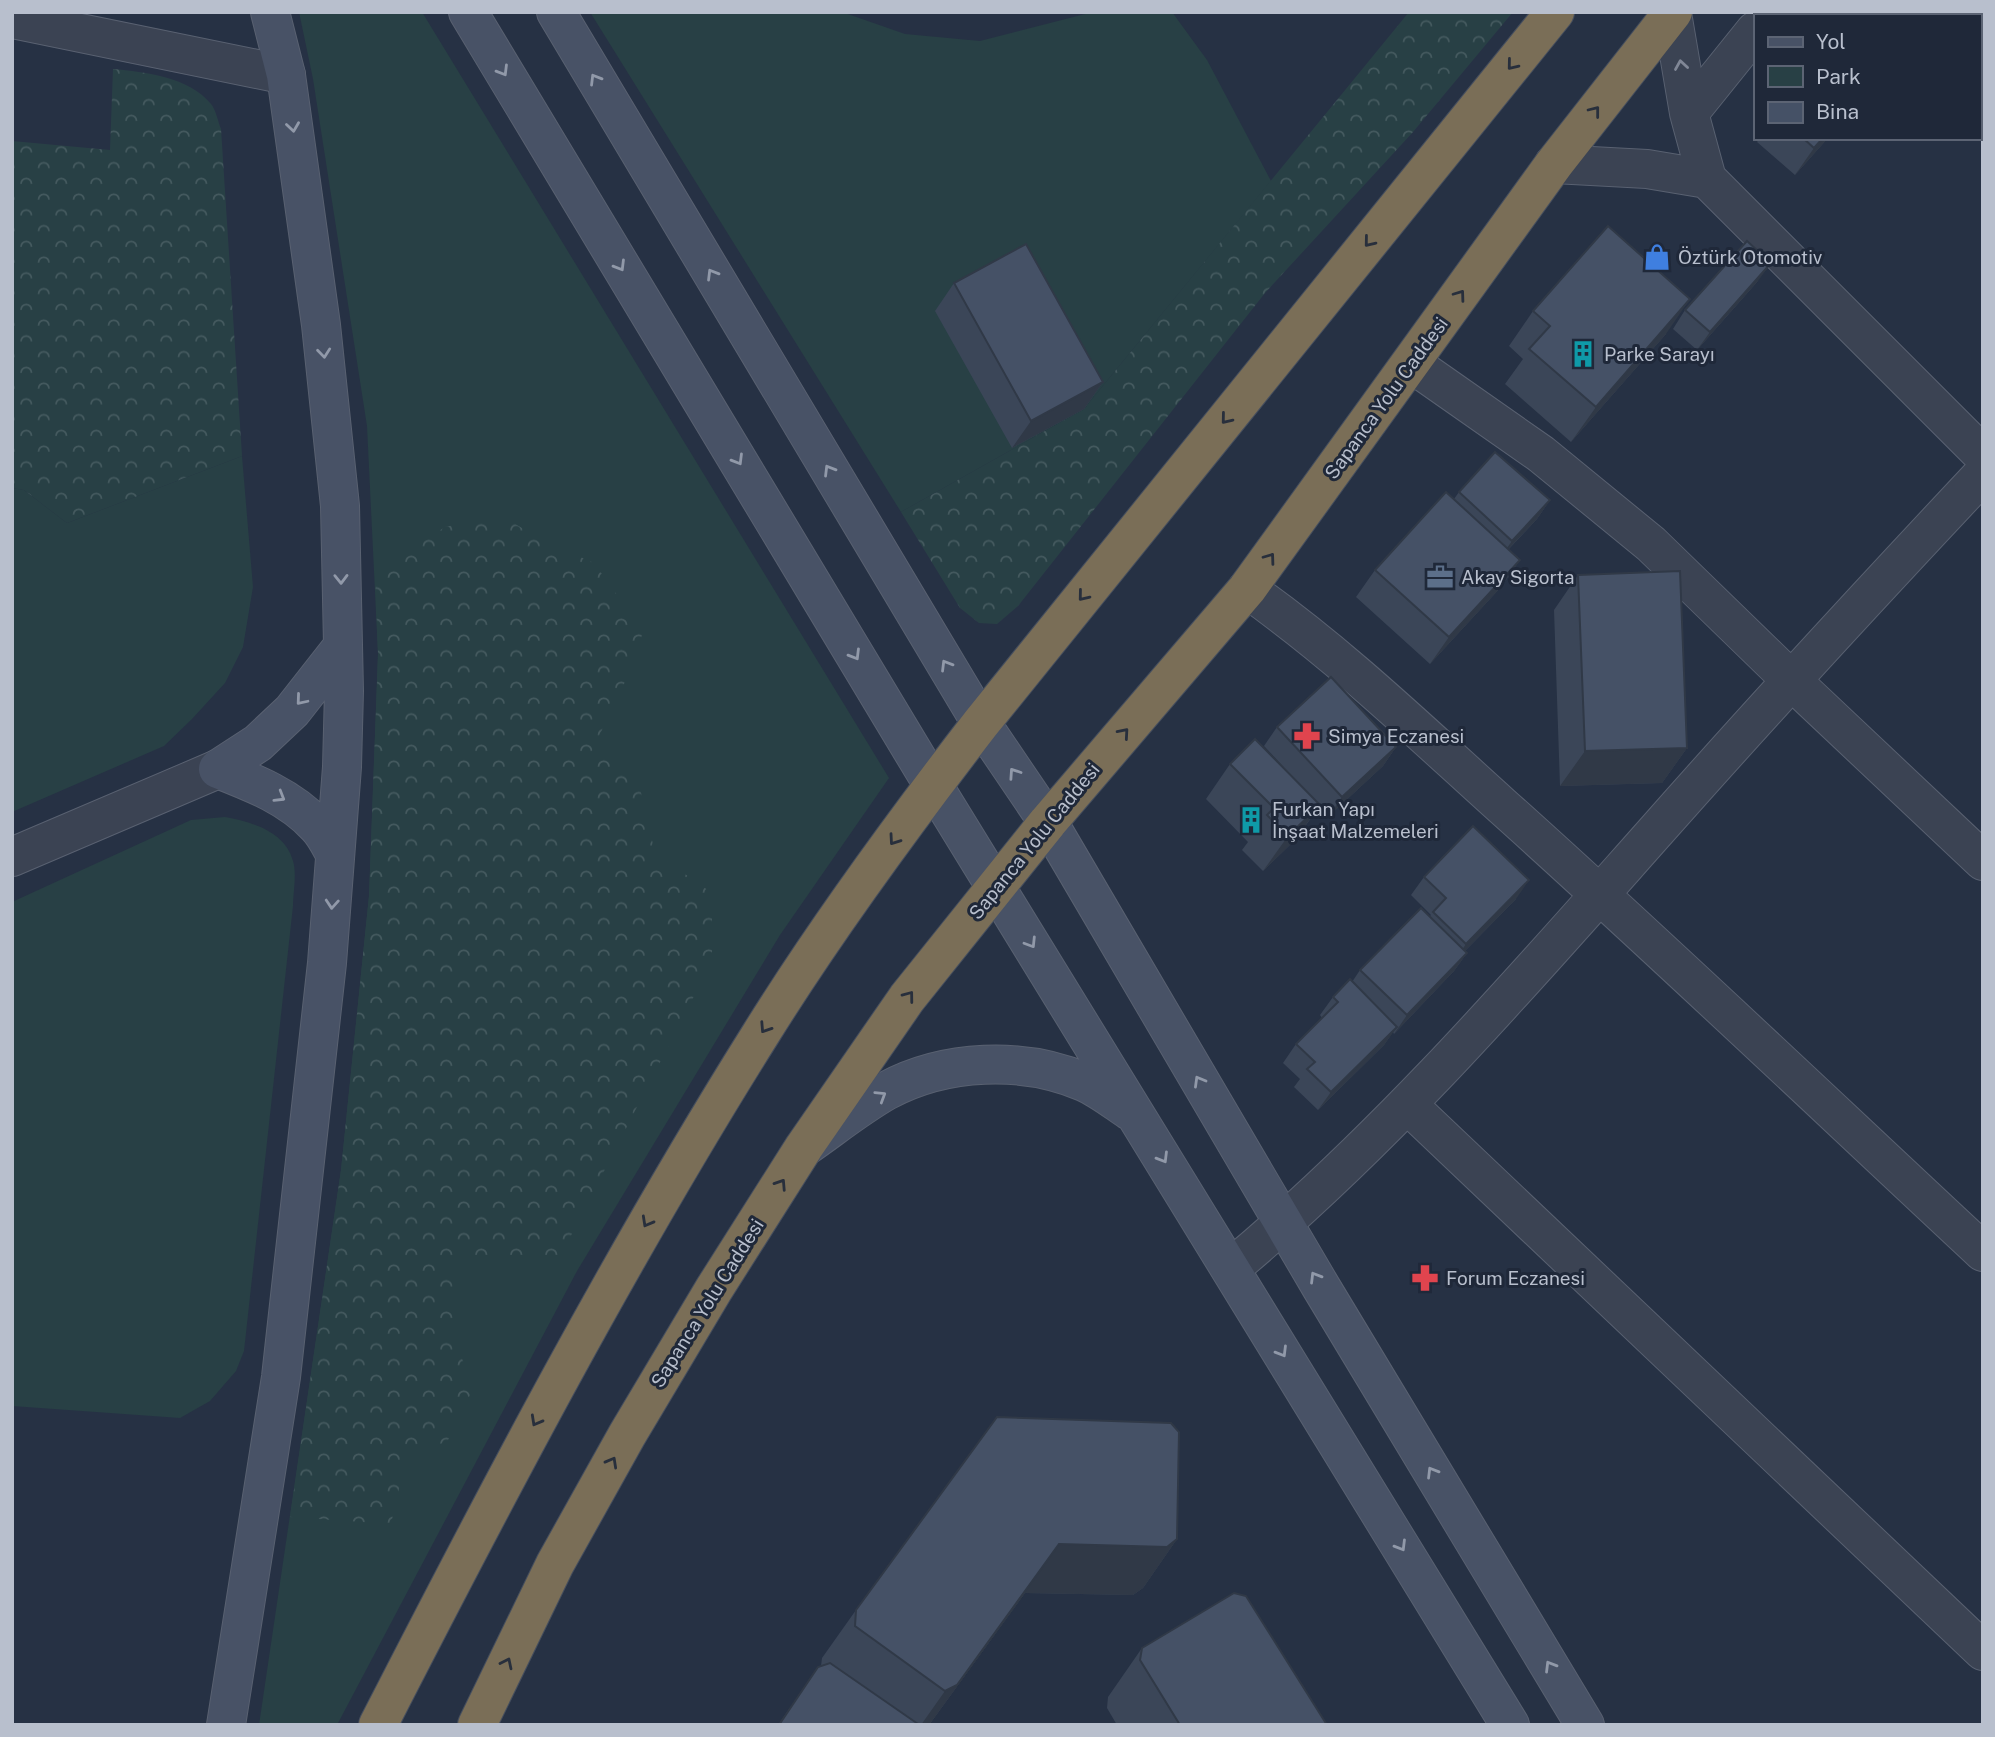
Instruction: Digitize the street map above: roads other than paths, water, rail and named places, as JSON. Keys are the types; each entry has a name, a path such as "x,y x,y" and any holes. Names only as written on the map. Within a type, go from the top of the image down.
{"highway":[{"path":"378,1725 514,1461 685,1157 814,952 933,785 981,723 1555,12"},
{"name":"Sapanca Yolu Caddesi","path":"477,1725 555,1564 627,1435 714,1289 804,1147 907,998 1048,822 1247,589 1554,164 1672,12"}],"street":[{"path":"226,1725 281,1377 327,963 344,704 338,493 321,325 286,75 270,12"},
{"path":"468,12 933,785 1139,1116 1510,1725"},
{"path":"556,12 981,723 1048,822 1283,1224 1585,1725"},
{"path":"1672,12 1689,113 1707,179 1983,455"},
{"path":"12,19 286,75"},
{"path":"1689,113 1754,32"},
{"path":"1554,164 1647,169 1707,179"},
{"path":"1411,363 1541,454 1651,544 1983,861"},
{"path":"1231,1268 1283,1224 1408,1105 1790,679 1983,474"},
{"path":"1247,589 1342,662 1600,894 1983,1252"},
{"path":"12,857 218,769 258,743 292,711 343,646"},
{"path":"218,769 264,787 293,805 319,827 335,854"},
{"path":"804,1147 886,1091 927,1074 967,1066 1012,1065 1054,1071 1088,1083 1139,1116"},
{"path":"1408,1105 1983,1651"}],"place":[{"name":"Öztürk Otomotiv","path":"1657,257"},
{"name":"Parke Sarayı","path":"1583,354"},
{"name":"Akay Sigorta","path":"1440,577"},
{"name":"Simya Eczanesi","path":"1307,736"},
{"name":"Furkan Yapı İnşaat Malzemeleri","path":"1251,820"},
{"name":"Forum Eczanesi","path":"1425,1278"}]}
